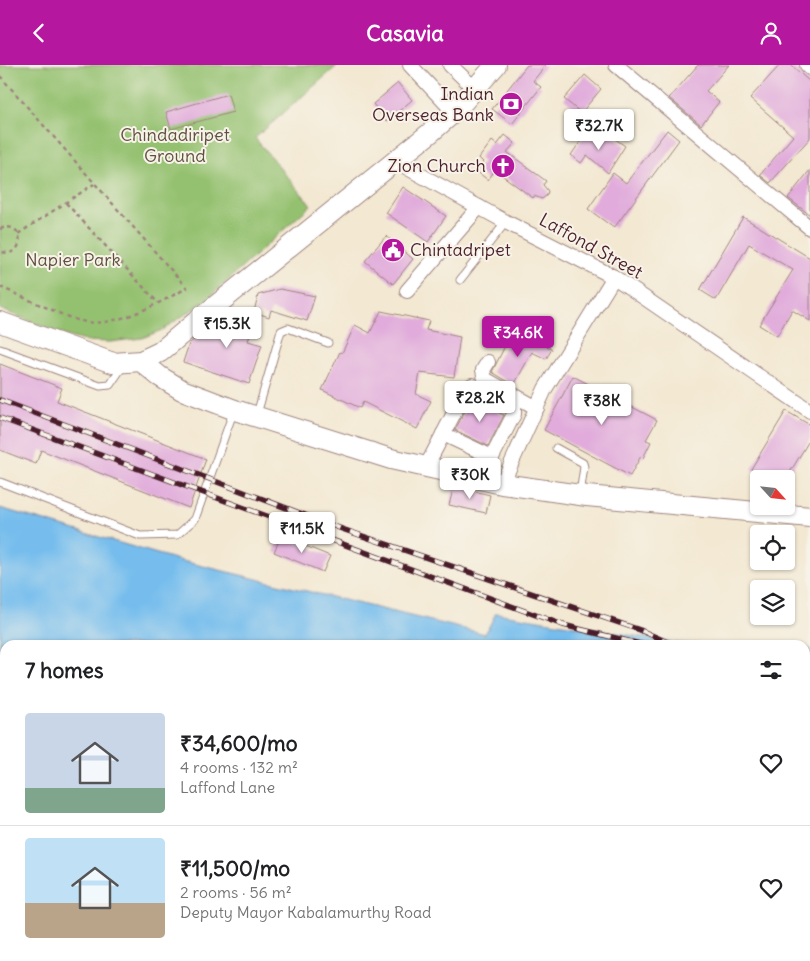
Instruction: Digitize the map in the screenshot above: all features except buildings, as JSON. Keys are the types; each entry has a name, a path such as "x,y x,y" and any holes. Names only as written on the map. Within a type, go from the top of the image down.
{"street":[{"path":"410,65 454,112"},
{"path":"450,65 476,90"},
{"path":"126,363 160,352 454,112 476,90 496,65"},
{"path":"616,65 810,228"},
{"path":"807,65 810,68"},
{"name":"Laffond Street","path":"395,161 506,222 614,277 810,411"},
{"path":"407,291 479,207"},
{"path":"502,484 545,389 614,277"},
{"path":"0,321 126,363 159,376 182,390 234,410 391,459 502,484 580,495 810,517"},
{"path":"488,362 483,370 485,379 537,408"},
{"path":"426,467 466,390 472,385 511,404 514,408 514,414 482,479"},
{"path":"443,434 492,457"}],"lane":[{"path":"460,280 506,222"},
{"path":"256,417 281,331 288,329 328,343"},
{"path":"0,349 100,386 110,385 126,363"},
{"path":"0,482 140,536 177,535 195,519 234,410"},
{"path":"556,448 583,463 580,495"}],"path":[{"path":"0,76 188,288 123,318 100,323 86,322 70,317 0,287"},
{"path":"18,234 95,184"},
{"path":"66,203 158,303"},
{"path":"0,229 13,228 18,234 20,243 15,251 6,253 0,251"}],"green space":[{"path":"0,65 338,65 255,138 311,205 205,301 162,330 142,338 110,342 85,341 66,336 0,309"}],"water":[{"path":"0,508 178,560 485,634 496,613 659,640 0,640"}],"railway":[{"path":"0,400 342,529 640,630 663,640"},
{"path":"0,418 563,625 624,640"}],"place":[{"name":"Indian Overseas Bank","path":"511,104"},
{"name":"Zion Church","path":"503,166"},
{"name":"Chintadripet","path":"393,250"}],"park label":[{"name":"Chindadiripet Ground","path":"175,146"},
{"name":"Napier Park","path":"73,260"}]}
